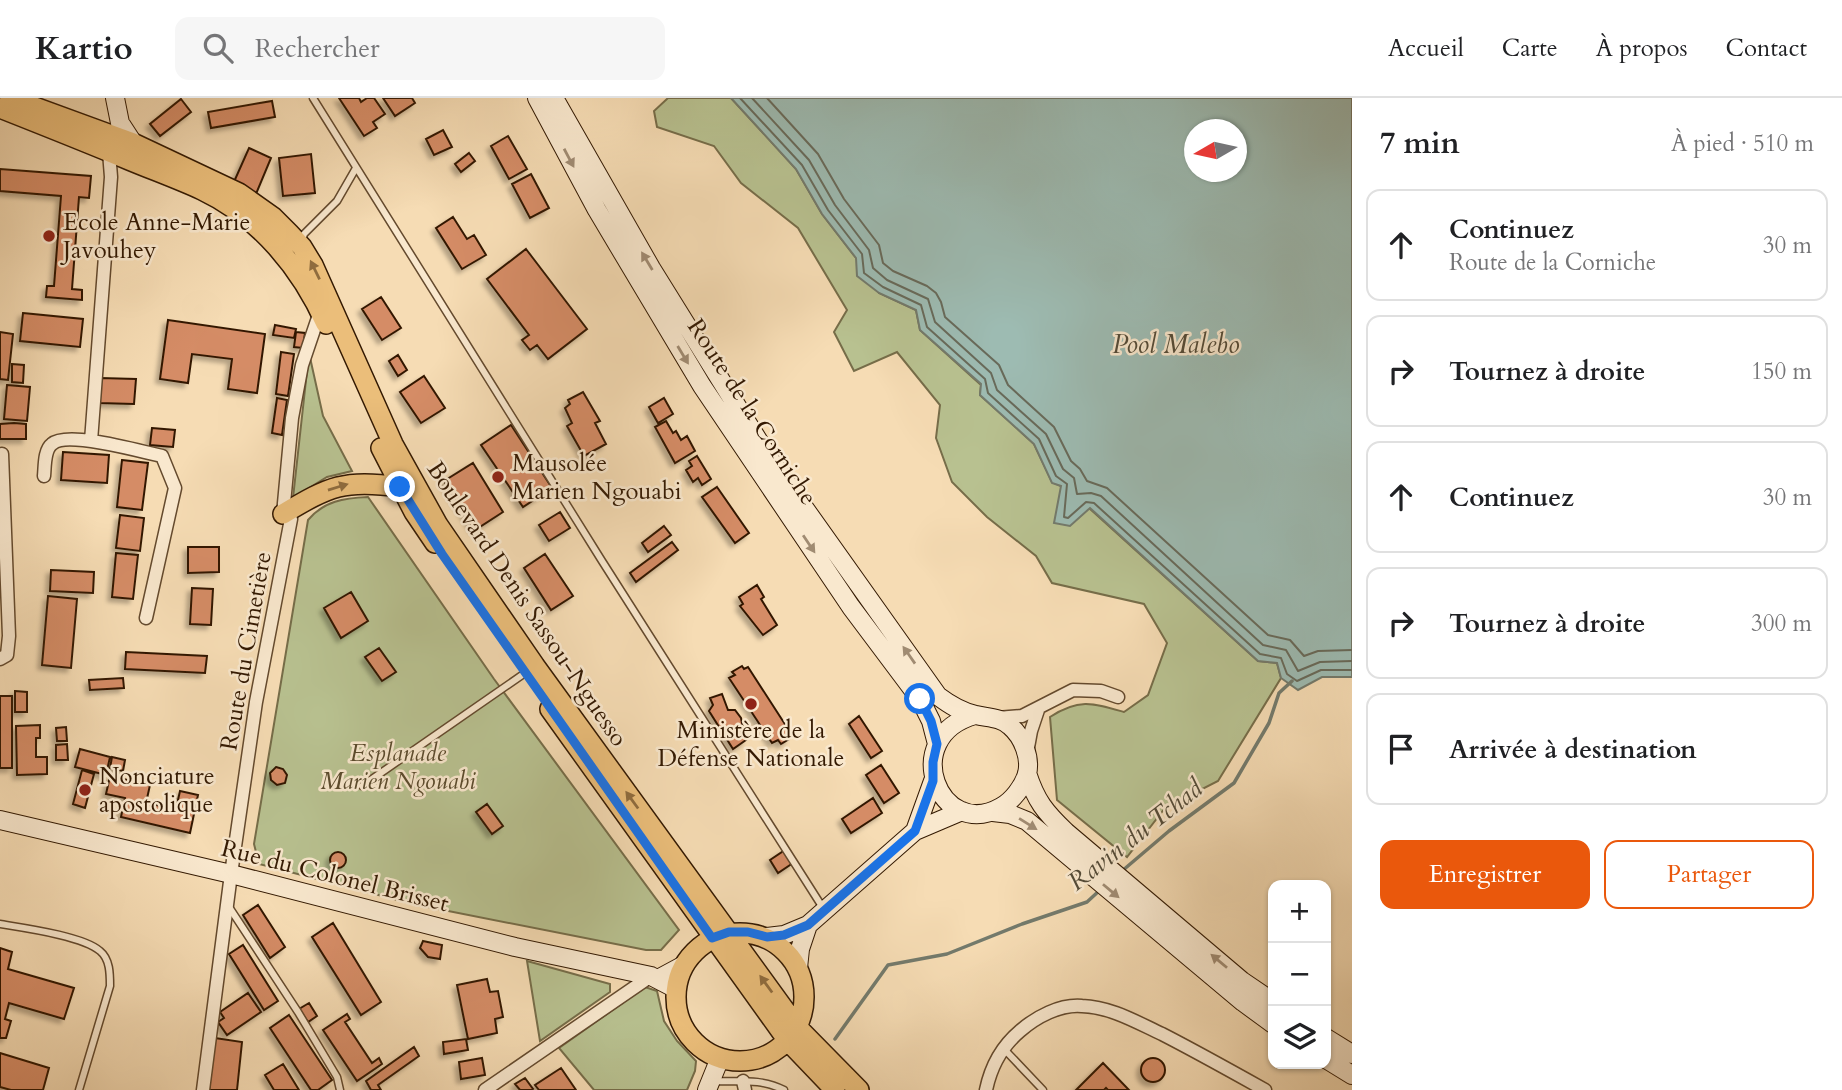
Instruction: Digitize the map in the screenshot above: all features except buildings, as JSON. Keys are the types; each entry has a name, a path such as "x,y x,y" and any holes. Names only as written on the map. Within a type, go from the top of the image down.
{"main road":[{"name":"Boulevard Denis Sassou-Nguesso","path":"10,98 114,136 131,151 239,193 273,218 292,244 313,265 393,444 438,525 720,935"},
{"path":"114,136 116,98"},
{"name":"Route de la Corniche","path":"537,98 597,210 702,386 852,607 920,699 931,721 937,744"},
{"name":"Route de la Corniche","path":"554,98 651,268 771,461 938,696 953,707 975,715"},
{"name":"Boulevard Denis Sassou-Nguesso","path":"0,108 114,136"},
{"name":"Boulevard Denis Sassou-Nguesso","path":"292,244 400,487 414,512 525,673 835,1090"},
{"path":"283,514 315,495 345,484 370,483 400,487"},
{"path":"915,831 933,781 937,744 954,724 975,715 996,718 1010,726 1021,739 1027,754 1027,773 1033,792 1063,840 1243,1002 1268,1020"},
{"path":"993,812 1006,804 1019,790 1027,773"},
{"path":"933,781 945,800 962,811 976,814 1010,814 1063,840 1268,999"},
{"path":"767,937 784,935 808,925 915,831 962,811"},
{"name":"Rue du Colonel Brisset","path":"0,820 231,874 515,947 654,977 676,989"},
{"path":"798,968 800,949 808,925"},
{"path":"748,932 767,937 785,950 798,968 804,987 804,1008 792,1034 773,1053 738,1062 720,1058 691,1039 679,1015 676,989 684,965 696,949 720,935 748,932"},
{"path":"654,977 684,965"},
{"name":"Boulevard Denis Sassou-Nguesso","path":"792,1034 859,1090"},
{"path":"1331,1041 1352,1054"},
{"path":"709,1085 720,1058"},
{"path":"1331,1062 1352,1075"}],"street":[{"path":"90,441 114,136"},
{"path":"111,177 131,151"},
{"name":"Route du Cimetière","path":"203,1090 256,702 291,519 283,514 292,418 302,365 320,311"},
{"path":"44,476 51,444 56,441 90,441 162,456 175,488 146,618"},
{"path":"0,659 7,655 9,636 2,454"},
{"path":"996,718 1022,716 1073,690 1101,691 1118,697"},
{"path":"1027,754 1038,710"},
{"path":"485,1090 654,977"},
{"path":"986,1090 1003,1047 1032,1020 1052,1011 1079,1005 1104,1009 1126,1017 1201,1054 1265,1090"}],"lane":[{"path":"313,98 824,910"},
{"path":"292,244 337,201 356,168"},
{"path":"362,786 525,673"},
{"path":"227,904 298,1012 337,1077 340,1090"},
{"path":"0,924 81,940 102,951 110,970 110,986 79,1090"},
{"path":"1003,1047 1043,1090"},
{"path":"709,1085 744,1086 771,1083 784,1090"}],"green space":[{"path":"668,98 731,98 796,169 822,214 879,293 916,310 920,330 981,385 980,395 1034,444 1052,482 1089,508 1258,661 1277,663 1281,678 1218,781 1165,808 1127,857 1057,800 1050,717 1069,707 1086,704 1124,712 1148,695 1167,643 1144,604 1052,583 1036,556 987,517 952,482 936,438 940,405 897,352 854,371 834,332 847,310 798,228 741,183 714,146 657,127 654,111"},
{"path":"309,353 323,416 352,471 327,477 293,498"},
{"name":"Esplanade Marien Ngouabi","path":"368,497 494,679 679,930 661,950 646,950 413,904 259,864 254,844 308,520 335,502"},
{"path":"527,961 610,984 610,992 540,1041"},
{"path":"645,987 657,991 664,1021 677,1041 696,1061 687,1090 594,1090 559,1048"}],"water":[{"name":"Pool Malebo","path":"731,98 1352,98 1352,677 1322,677 1298,690 1281,678 1277,663 1258,661 1090,508 1070,526 1054,523 1061,486 1052,483 1034,444 980,395 981,384 920,330 916,310 879,293 857,276 856,258 822,214 796,169"}],"waterway":[{"name":"Ravin du Tchad","path":"1122,871 1169,831 1234,783 1269,723 1279,693 1292,681"},
{"name":"Ravin du Tchad","path":"835,1039 888,965 947,954 1087,902 1100,890"}],"place":[{"name":"Ecole Anne-Marie Javouhey","path":"49,236"},
{"name":"Mausolée Marien Ngouabi","path":"498,477"},
{"name":"Ministère de la Défense Nationale","path":"751,704"},
{"name":"Nonciature apostolique","path":"85,790"}],"route":[{"path":"400,487 442,554 712,938 729,932 748,932 767,937 784,935 808,925 915,831 933,781 937,744 931,721 920,699"}]}
